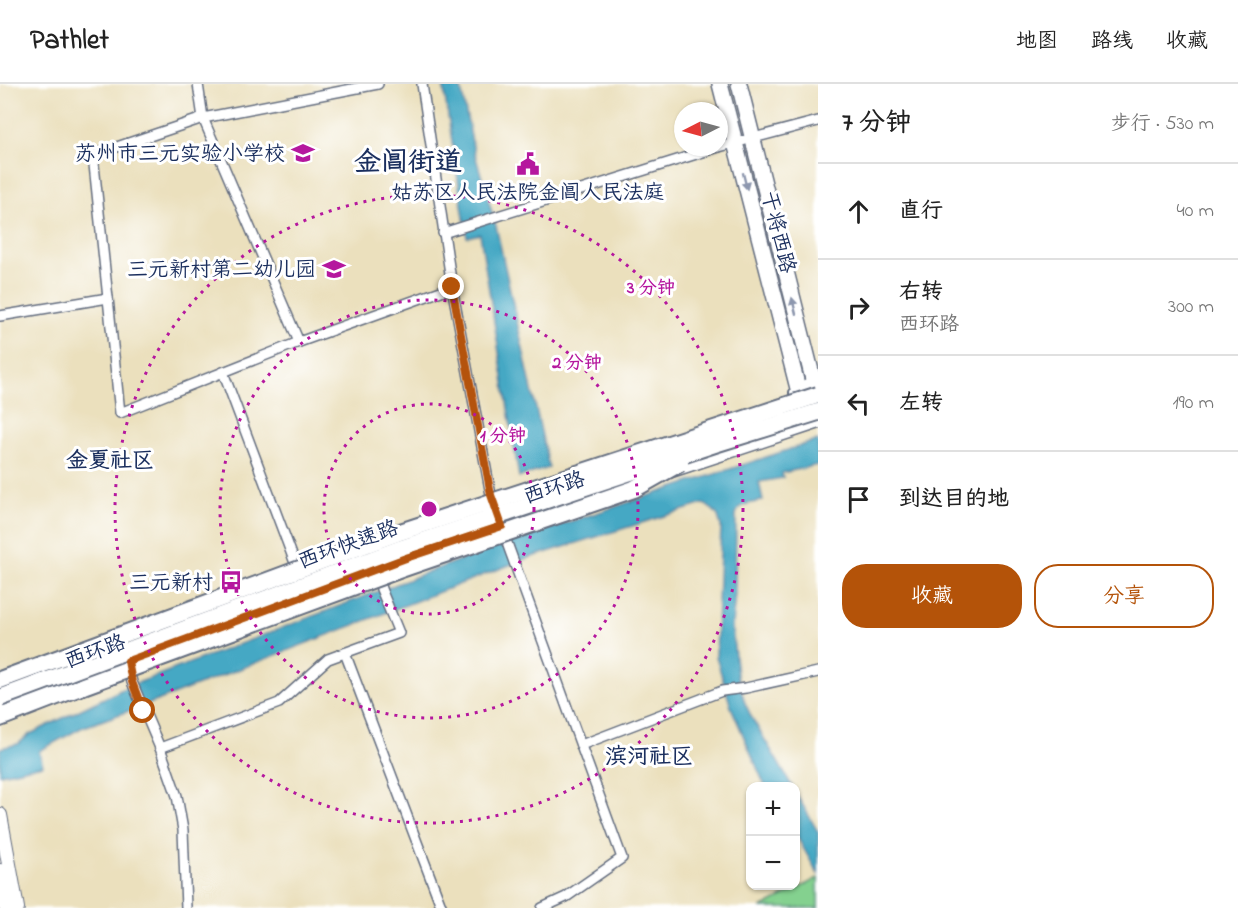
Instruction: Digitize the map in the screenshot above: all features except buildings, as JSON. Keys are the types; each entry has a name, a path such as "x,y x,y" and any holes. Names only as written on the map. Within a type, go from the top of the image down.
{"highway":[{"name":"西环快速路","path":"0,680 397,533 817,389 812,415 714,444 402,548 0,698"},
{"path":"0,718 401,569 634,489 714,444"}],"main road":[{"name":"干将西路","path":"720,84 812,415"},
{"name":"干将西路","path":"739,84 817,389"},
{"name":"西环路","path":"0,709 377,568 504,533 629,484 669,450 812,415"},
{"name":"西环路","path":"0,673 295,563 491,495 812,415"},
{"path":"0,815 17,908"},
{"path":"0,871 6,908"}],"street":[{"path":"198,84 203,118 299,342"},
{"path":"378,84 203,118 93,155 120,413 299,342 452,287"},
{"path":"422,84 452,287 491,495 622,858 576,890 542,908"},
{"path":"728,144 818,121"},
{"path":"443,233 690,156"},
{"path":"0,316 108,297"},
{"path":"223,372 295,563"},
{"path":"160,748 279,703 328,659 399,633 381,589 367,537"},
{"path":"117,630 128,661 132,682 160,748 177,796 182,819 186,908"},
{"path":"345,653 442,908"},
{"path":"581,745 722,691 818,672"}],"green space":[{"path":"818,878 818,908 761,908 795,890 800,890 800,887"}],"water":[{"path":"443,84 460,84 474,151 496,226 549,468 519,477 480,234 467,237"},
{"path":"818,440 818,465 782,473 783,478 759,482 763,501 743,506 736,514 732,627 737,675 752,718 790,782 763,782 731,707 716,657 721,526 714,511 703,504 525,559 81,728 39,751 43,765 0,774 0,748 18,744 30,734 127,687 499,545"},
{"path":"800,800 818,832 818,874 800,842"}],"place":[{"name":"苏州市三元实验小学校","path":"303,153"},
{"name":"姑苏区人民法院金阊人民法庭","path":"528,164"},
{"name":"三元新村第二幼儿园","path":"334,269"},
{"name":"三元新村","path":"231,582"}],"district":[{"name":"金阊街道","path":"408,161"},
{"name":"金夏社区","path":"110,459"},
{"name":"滨河社区","path":"649,755"}],"route":[{"path":"143,711 132,682 128,661 406,558 502,526 491,495 452,287"}]}
